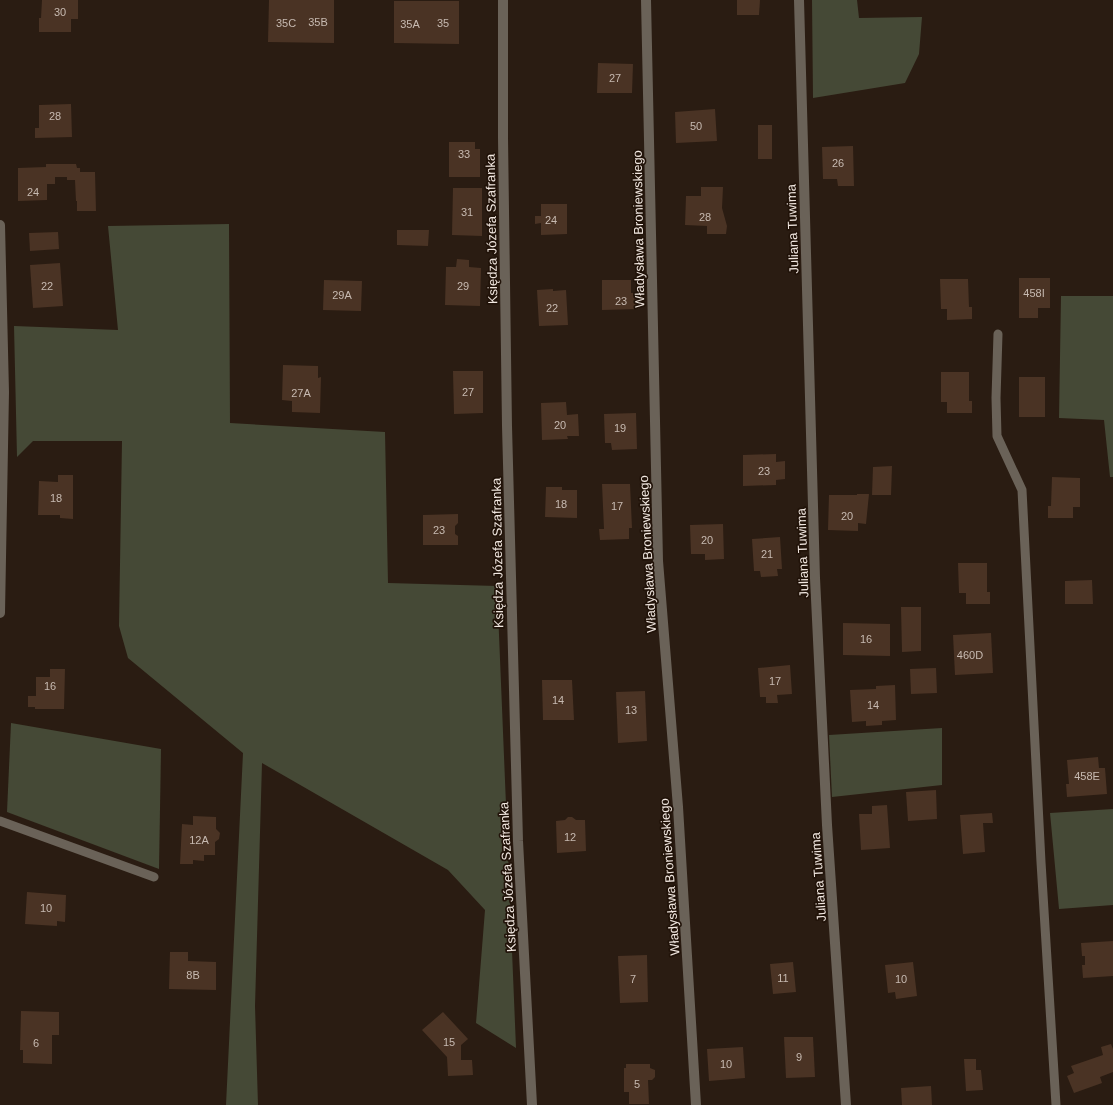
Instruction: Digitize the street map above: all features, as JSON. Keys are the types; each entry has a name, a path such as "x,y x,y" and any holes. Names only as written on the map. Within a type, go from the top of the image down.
{"street":[{"name":"Księdza Józefa Szafranka","path":"503,0 503,138 507,426 517,817 532,1105"},
{"name":"Władysława Broniewskiego","path":"646,0 658,561 678,807 696,1105"},
{"name":"Juliana Tuwima","path":"799,0 815,578 827,825 846,1105"},
{"path":"0,225 4,392 0,613"}],"lane":[{"path":"998,334 996,398 997,436 1022,490 1041,862 1056,1105"},
{"path":"0,821 154,876"}],"green space":[{"path":"812,0 857,0 859,18 922,17 919,54 905,83 813,98"},
{"path":"229,224 230,423 385,432 388,583 497,586 516,1048 476,1023 485,910 448,870 262,763 255,1006 258,1105 226,1105 243,753 128,658 119,626 122,441 33,441 17,457 14,326 118,330 108,226"},
{"path":"1061,296 1113,296 1113,477 1110,477 1104,420 1059,418"},
{"path":"11,723 161,749 159,869 7,812"},
{"path":"942,728 942,785 832,797 829,735"},
{"path":"1113,809 1113,905 1059,909 1050,813"}],"building":[{"path":"42,0 78,0 78,19 71,19 71,32 39,32 39,18 41,18"},
{"path":"269,0 334,0 334,43 268,42"},
{"path":"737,0 760,0 759,15 737,15"},
{"path":"394,1 459,1 459,44 394,43"},
{"path":"598,63 633,64 632,93 597,93"},
{"path":"71,104 72,137 35,138 35,128 39,128 39,105"},
{"path":"715,109 717,141 676,143 675,112"},
{"path":"758,125 772,125 772,159 758,159"},
{"path":"449,142 475,142 475,149 480,149 480,177 449,177"},
{"path":"853,146 854,186 838,186 837,179 823,179 822,147"},
{"path":"46,164 76,164 77,168 80,168 80,172 95,172 96,211 77,211 75,180 67,180 67,177 55,177 55,184 47,184 47,200 18,201 18,168 46,167"},
{"path":"701,187 723,187 722,208 727,226 726,234 707,234 707,226 685,225 686,196 701,196"},
{"path":"453,188 482,188 482,236 452,235"},
{"path":"541,204 567,204 567,234 541,235 541,223 535,224 535,216 541,216"},
{"path":"397,230 429,230 428,246 397,245"},
{"path":"58,232 59,249 30,251 29,233"},
{"path":"457,259 469,260 469,267 481,268 480,306 445,305 446,267 456,267"},
{"path":"60,263 63,306 33,308 30,265"},
{"path":"1019,278 1050,278 1050,308 1038,308 1038,318 1019,318"},
{"path":"940,279 968,279 969,307 972,307 972,319 947,320 947,309 941,309"},
{"path":"324,280 362,281 361,311 323,310"},
{"path":"602,280 631,280 631,293 639,293 639,309 602,310"},
{"path":"553,289 553,291 566,290 568,325 539,326 537,290"},
{"path":"283,365 318,366 318,378 321,377 320,413 292,412 292,401 282,400"},
{"path":"453,371 483,371 483,413 454,414"},
{"path":"941,372 969,372 969,401 972,401 972,413 947,413 947,402 941,402"},
{"path":"1019,377 1045,377 1045,417 1019,417"},
{"path":"566,402 567,415 578,414 579,436 567,436 568,439 542,440 541,403"},
{"path":"636,413 637,449 612,450 611,443 605,443 604,414"},
{"path":"776,454 776,462 785,461 785,479 776,480 776,485 743,486 743,455"},
{"path":"892,466 891,495 872,495 873,467"},
{"path":"58,475 73,475 73,519 60,518 60,515 38,515 39,481 58,482"},
{"path":"1052,477 1080,478 1080,507 1073,507 1073,518 1048,518 1048,506 1051,506"},
{"path":"602,484 630,484 632,528 629,528 629,539 600,540 599,529 604,529"},
{"path":"546,487 562,487 562,490 577,490 577,518 545,517"},
{"path":"869,494 866,524 858,523 858,531 828,530 829,495"},
{"path":"458,514 458,523 455,526 455,534 458,536 458,545 423,545 423,515"},
{"path":"723,524 724,559 705,560 705,554 691,554 690,525"},
{"path":"780,537 782,569 777,569 778,576 761,577 760,571 754,571 752,539"},
{"path":"958,563 987,563 987,592 990,592 990,604 966,604 966,593 959,593"},
{"path":"1092,580 1093,604 1065,604 1065,581"},
{"path":"901,607 921,607 921,651 902,652"},
{"path":"843,623 890,624 890,656 843,655"},
{"path":"991,633 993,673 955,675 953,635"},
{"path":"790,665 792,694 777,695 778,703 766,703 766,697 760,697 758,668"},
{"path":"936,668 937,693 911,694 910,669"},
{"path":"50,669 65,669 64,709 35,709 35,707 28,707 28,696 36,696 36,677 50,677"},
{"path":"542,680 572,680 574,720 543,720"},
{"path":"895,685 896,720 882,721 882,725 866,726 866,721 852,722 850,690 876,689 876,686"},
{"path":"645,691 647,741 618,743 616,692"},
{"path":"1098,757 1099,768 1105,768 1107,794 1067,797 1066,784 1069,784 1067,760"},
{"path":"936,790 937,819 908,821 906,792"},
{"path":"887,805 890,848 861,850 859,814 872,814 872,806"},
{"path":"992,813 993,823 983,823 985,852 963,854 960,815"},
{"path":"193,816 216,817 216,829 220,833 219,839 215,842 215,855 204,855 204,861 193,860 193,864 180,864 182,824 193,825"},
{"path":"568,817 572,817 576,820 585,820 586,851 557,853 556,821 565,820"},
{"path":"27,892 66,895 65,922 57,921 57,926 25,924"},
{"path":"1113,941 1113,976 1083,978 1082,965 1085,965 1085,956 1082,956 1081,943"},
{"path":"170,952 188,952 188,961 216,962 216,990 169,989"},
{"path":"647,955 648,1002 620,1003 618,956"},
{"path":"793,962 796,992 773,994 770,964"},
{"path":"913,962 917,996 896,999 895,992 888,993 885,965"},
{"path":"21,1011 59,1012 59,1035 52,1035 52,1064 23,1063 23,1050 20,1050"},
{"path":"443,1012 468,1039 461,1045 461,1060 472,1060 473,1075 448,1076 447,1057 422,1030"},
{"path":"784,1037 813,1037 815,1077 786,1078"},
{"path":"1111,1044 1113,1049 1113,1072 1100,1077 1102,1083 1074,1093 1067,1076 1074,1073 1071,1066 1103,1055 1101,1047"},
{"path":"743,1047 745,1078 709,1081 707,1049"},
{"path":"964,1059 976,1059 976,1070 981,1070 983,1090 966,1091"},
{"path":"626,1064 650,1064 650,1068 655,1070 655,1077 652,1080 648,1080 649,1104 629,1104 629,1092 624,1092 624,1068 626,1068"},
{"path":"931,1086 932,1105 902,1105 901,1088"}]}
